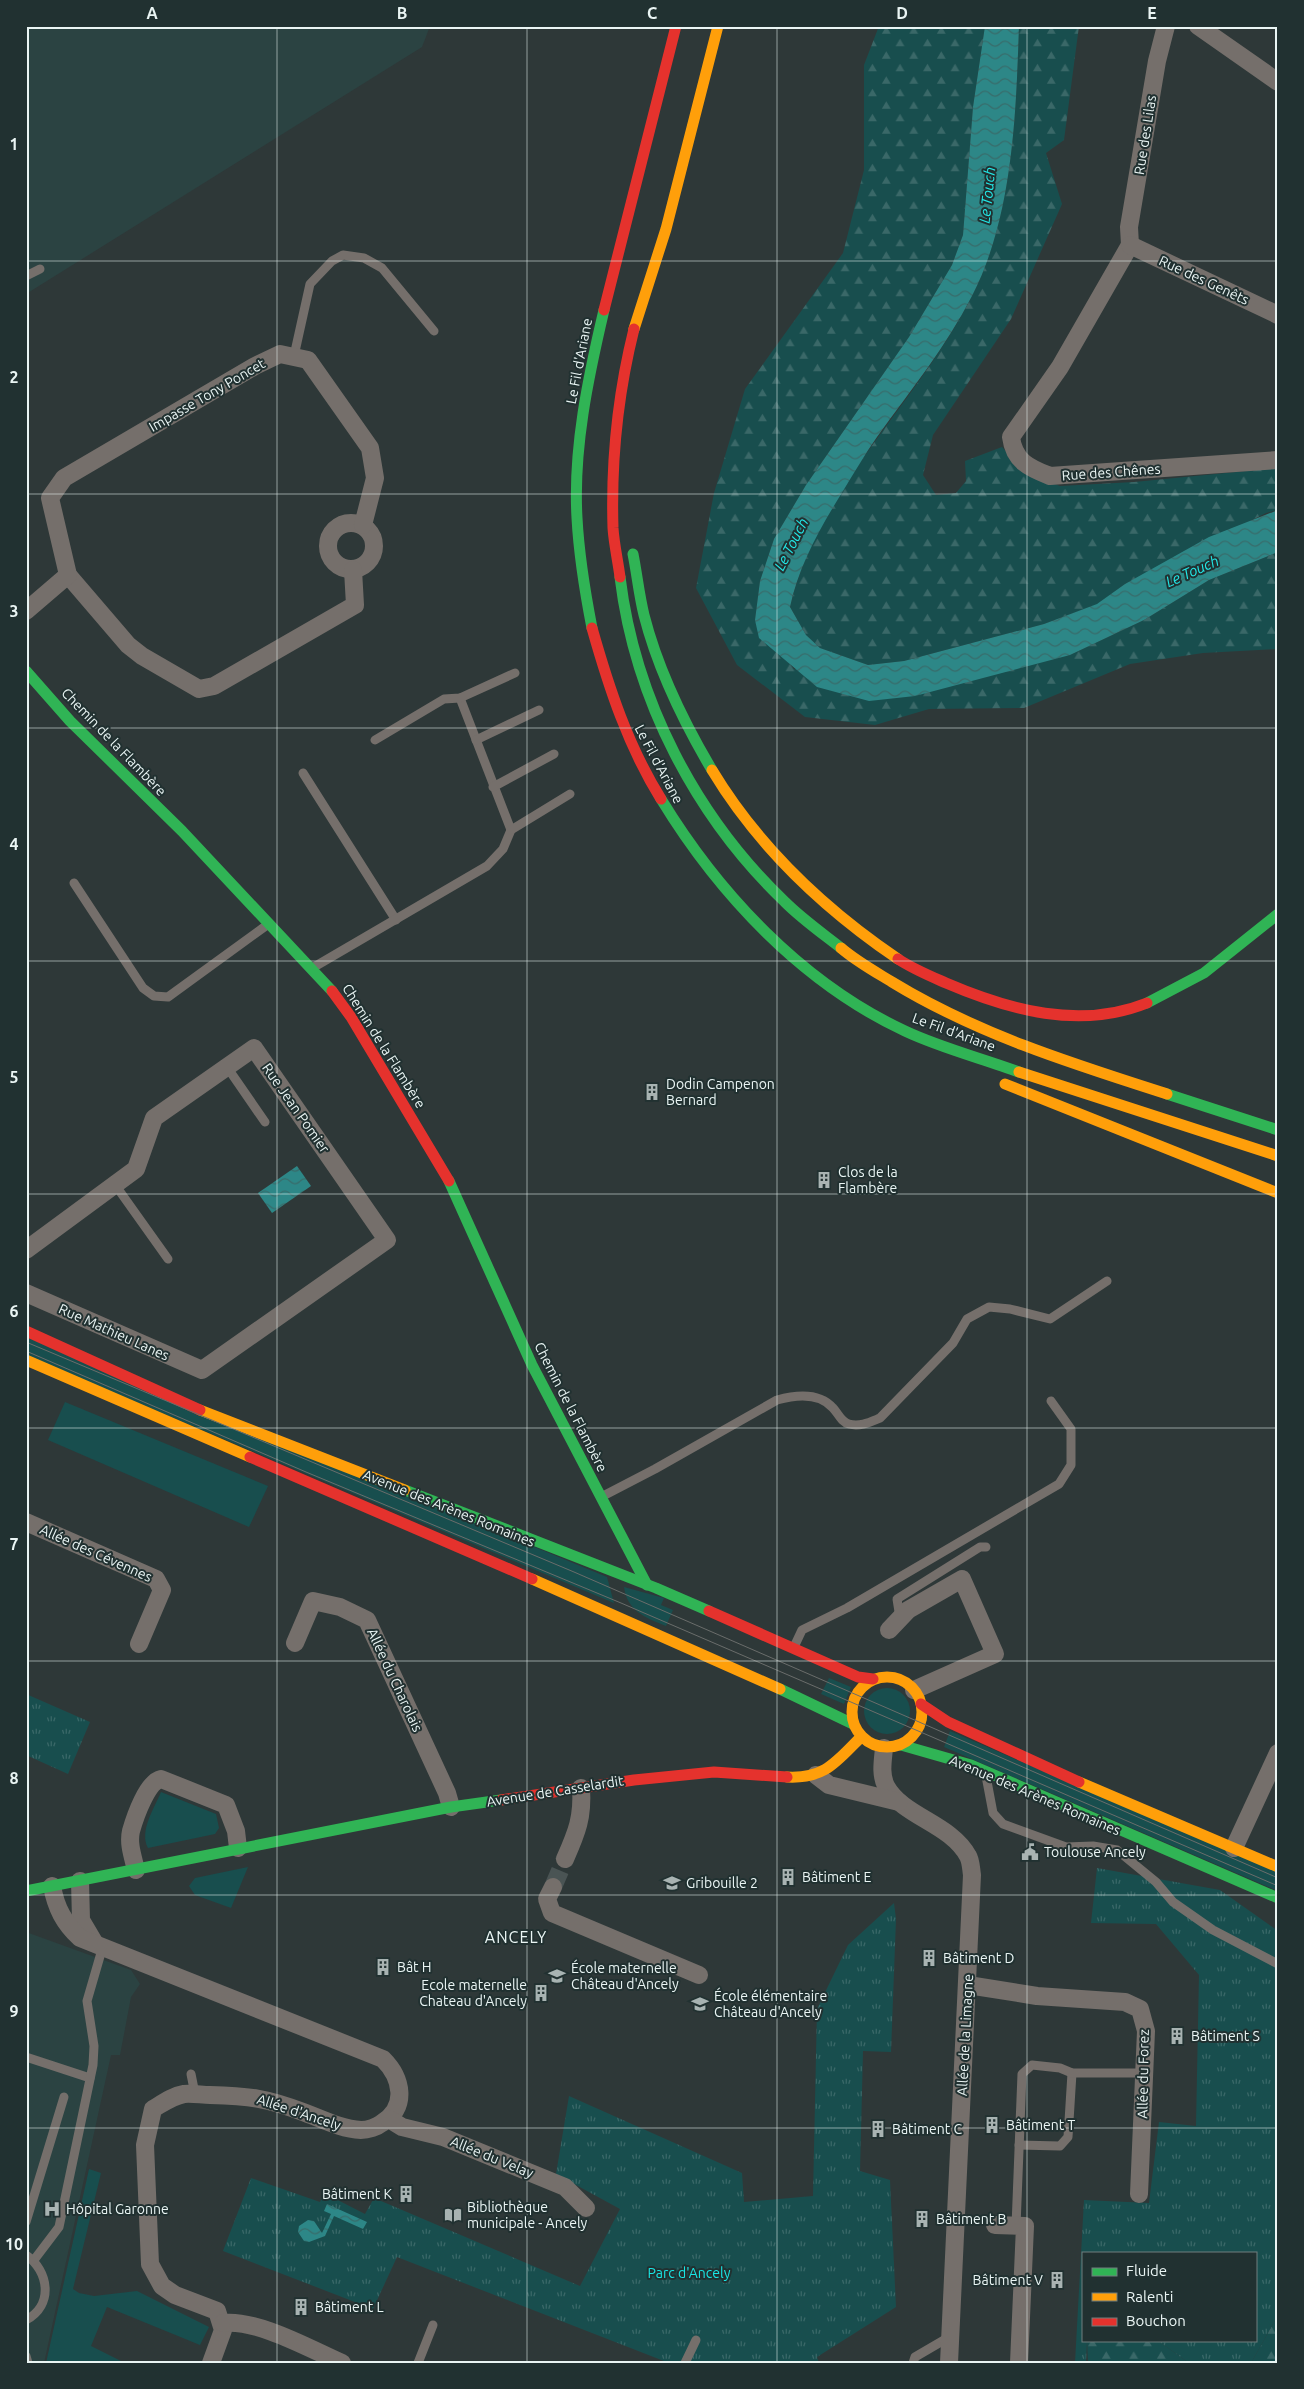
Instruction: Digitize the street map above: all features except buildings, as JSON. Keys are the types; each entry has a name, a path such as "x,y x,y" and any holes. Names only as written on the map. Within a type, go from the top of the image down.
{"main road":[{"name":"Le Fil d'Ariane","path":"676,26 610,285 588,382 578,465 579,555 595,640 619,719 650,784 690,848 748,916 808,970 855,1002 906,1031 1001,1066 1278,1156"},
{"name":"Le Fil d'Ariane","path":"718,26 658,259 634,327 621,396 615,442 613,533 623,618 646,694 677,761 716,826 758,878 800,918 858,962 926,1003 1000,1036 1278,1130"},
{"path":"652,311 658,259"},
{"path":"632,544 640,595 653,644 681,712 715,777 752,829 793,877 852,928 908,966 1016,1009 1055,1016 1088,1016 1119,1012 1149,1001 1191,981 1231,954 1278,914"},
{"name":"Chemin de la Flambère","path":"26,671 70,721 182,830 312,968 330,988 351,1017 455,1191 491,1278 532,1365 608,1514 647,1585"},
{"path":"906,1031 927,1052 953,1062"},
{"path":"996,1080 1278,1193"},
{"name":"Avenue des Arènes Romaines","path":"26,1331 196,1408 617,1579 647,1585 858,1677 873,1679"},
{"path":"26,1360 633,1623 823,1708 853,1724"},
{"name":"Chemin de la Flambère","path":"608,1514 617,1579"},
{"path":"625,1609 633,1623"},
{"path":"893,1677 902,1680 918,1697 922,1713 917,1731 892,1746 867,1742 861,1737 853,1724 851,1713 856,1694 863,1685 873,1679 893,1677"},
{"name":"Avenue des Arènes Romaines","path":"918,1697 948,1722 1056,1772 1278,1867"},
{"name":"Avenue de Casselardit","path":"26,1891 451,1807 685,1773 714,1772 792,1777 816,1775 829,1769 861,1737"},
{"name":"Avenue des Arènes Romaines","path":"892,1746 917,1748 986,1772 1278,1898"}],"street":[{"name":"Rue des Lilas","path":"1130,245 1130,227 1134,198 1157,61 1166,26"},
{"path":"1198,26 1278,82"},
{"name":"Rue des Genêts","path":"1130,245 1278,315"},
{"name":"Rue des Chênes","path":"1130,245 1060,368 1011,437 1017,458 1029,468 1050,476 1278,460"},
{"name":"Impasse Tony Poncet","path":"294,356 280,354 255,366 64,478 50,498 68,575 128,645 142,656 199,689 214,686 355,605 353,570"},
{"path":"294,356 308,360 370,448 375,478 363,525"},
{"path":"348,522 363,525 374,540 373,554 362,567 353,570 346,569 333,562 327,544 333,530 348,522"},
{"path":"26,611 68,575"},
{"name":"Rue Jean Pomier","path":"26,1250 116,1186 136,1169 154,1118 254,1048 387,1240 202,1370"},
{"name":"Rue Mathieu Lanes","path":"26,1293 202,1370"},
{"name":"Allée des Cévennes","path":"26,1522 156,1579 162,1590 139,1644"},
{"path":"894,1624 908,1610 962,1579 995,1654 918,1697"},
{"name":"Allée du Charolais","path":"295,1643 313,1601 340,1607 367,1620 447,1793 451,1807"},
{"name":"Allée de la Limagne","path":"892,1746 882,1772 886,1786 899,1802 951,1835 969,1856 972,1875 952,2336 948,2363"},
{"path":"1234,1848 1278,1753"},
{"path":"816,1775 829,1785 899,1802"},
{"path":"136,1870 131,1851 131,1832 148,1787 154,1780 160,1778 226,1806 236,1831 238,1848"},
{"path":"566,1858 580,1826 583,1807 581,1788"},
{"path":"80,1881 81,1920 98,1944"},
{"path":"52,1886 58,1909 67,1926 80,1938 383,2059 394,2070 399,2084 400,2098 396,2111 389,2119"},
{"path":"553,1887 548,1899 552,1913 700,1975"},
{"name":"Allée du Forez","path":"968,1985 1037,1996 1125,2002 1140,2009 1144,2018 1144,2073 1139,2194"},
{"name":"Allée d'Ancely","path":"223,2324 217,2311 175,2295 162,2286 150,2264 144,2145 153,2109 170,2099 184,2094 251,2096 269,2099 345,2128 363,2130 378,2126 389,2119"},
{"name":"Allée du Velay","path":"389,2119 402,2127 443,2137 565,2187 586,2208"},
{"path":"995,2225 1026,2226 1019,2363"},
{"path":"212,2363 222,2336 223,2324 234,2322 254,2326 342,2363"}],"lane":[{"path":"294,356 310,284 332,261 343,255 364,258 382,268 434,331"},
{"path":"26,276 40,268"},
{"path":"375,740 444,700 460,698 515,673"},
{"path":"460,698 493,787 512,830"},
{"path":"476,740 539,710"},
{"path":"493,787 554,754"},
{"path":"303,773 396,920"},
{"path":"312,968 487,866 502,849 512,830 570,794"},
{"path":"74,883 143,988 154,996 168,997 270,924"},
{"path":"227,1067 265,1122"},
{"path":"116,1186 168,1259"},
{"path":"600,1497 655,1469 777,1400 796,1395 820,1399 831,1406 840,1418 848,1424 864,1424 880,1418 953,1343 967,1319 989,1307 1010,1309 1050,1319 1108,1281"},
{"path":"793,1649 802,1630 847,1608 1059,1484 1071,1464 1071,1429 1051,1400"},
{"path":"894,1624 897,1599 980,1547 986,1547"},
{"path":"986,1772 993,1812 1003,1824 1066,1848 1093,1846 1117,1850 1156,1882 1172,1902 1213,1930 1278,1964"},
{"path":"1117,1850 1126,1833"},
{"path":"26,2320 38,2311 46,2290 45,2279 30,2257 59,2227 90,2078 94,2046 87,2001 98,1944"},
{"path":"26,2057 90,2078"},
{"path":"1016,2226 1022,2074 1032,2065 1060,2068 1072,2073 1144,2073"},
{"path":"1019,2145 1060,2146 1068,2137 1072,2073"},
{"path":"191,2074 195,2094"},
{"path":"26,2222 64,2097"},
{"path":"418,2363 434,2325"},
{"path":"913,2363 916,2357 952,2336"},
{"path":"685,2363 696,2340"},
{"path":"26,2356 28,2363"}],"shaded area":[{"path":"26,26 430,26 422,47 26,294"},
{"name":"Hôpital Garonne","path":"26,1932 131,1970 140,1984 131,1997 120,2055 111,2055 44,2363 26,2363"}],"green space":[{"path":"879,26 985,26 973,107 963,235 952,265 909,337 806,485 774,539 760,581 755,620 794,669 1070,655 1144,620 1209,580 1278,552 1278,649 1203,653 1130,664 1024,708 929,709 875,725 805,717 737,665 696,588 714,493 745,389 843,253 864,170 864,65"},
{"path":"1019,26 1079,26 1064,140 1046,153 1062,204 1011,319 933,435 923,475 936,495 956,493 966,481 965,461 1002,447 1027,474 1060,486 1134,482 1278,468 1278,510 1266,513 1125,584 1098,604 1044,624 904,661 868,665 820,648 806,635 790,607 804,564 823,523 846,484 950,335 972,296 986,265 996,233 1010,164 1014,129"},
{"path":"26,1337 607,1577 614,1603 26,1356"},
{"path":"65,1402 268,1486 249,1527 48,1440"},
{"path":"624,1587 664,1598 661,1605 673,1610 666,1626 651,1620 633,1608"},
{"path":"829,1678 851,1687 844,1704 821,1694"},
{"path":"887,1688 900,1692 906,1698 910,1711 906,1724 900,1730 887,1734 874,1730 868,1724 864,1711 868,1698 874,1692"},
{"path":"26,1694 90,1722 68,1774 26,1755"},
{"path":"950,1731 1278,1872 1278,1891 944,1747"},
{"path":"161,1792 216,1814 219,1828 215,1834 148,1848 145,1834 146,1827"},
{"path":"248,1867 231,1908 195,1895 189,1886 195,1878"},
{"path":"1097,1868 1220,1890 1278,1931 1278,2315 1251,2363 1189,2363 1160,2342 1256,2342 1256,2252 1082,2252 1082,2342 1087,2342 1086,2363 1075,2363 1084,2200 1149,2203 1159,2122 1196,2126 1199,1975 1156,1924 1091,1923"},
{"name":"Parc d'Ancely","path":"894,1903 896,1919 891,2052 863,2051 860,2171 890,2180 896,2307 817,2357 819,2363 669,2363 397,2257 373,2309 223,2251 251,2178 320,2202 324,2193 365,2214 374,2198 580,2286 620,2209 556,2174 569,2096 742,2173 744,2202 813,2196 817,2009 848,1945"},
{"path":"89,2169 101,2173 73,2289 79,2293 94,2296 137,2291 209,2327 200,2345 107,2307 91,2346 125,2363 46,2363"},
{"path":"1278,2315 1278,2363 1251,2363"},
{"path":"1087,2342 1160,2342 1189,2363 1088,2363"}],"water":[{"name":"Le Touch","path":"985,26 1019,26 1014,129 1010,164 996,233 986,265 972,296 951,333 873,443 826,519 811,547 799,576 790,607 806,635 820,648 868,665 904,661 1044,624 1097,604 1125,584 1209,537 1278,510 1278,552 1209,580 1144,620 1070,655 915,696 869,701 817,687 759,638 755,620 760,581 774,539 806,485 909,337 952,265 963,235 973,107"},
{"path":"297,1166 311,1186 272,1213 258,1193"},
{"path":"327,2204 367,2222 363,2229 334,2216 325,2236 309,2242 304,2241 298,2232 299,2226 308,2220 314,2221 322,2233 331,2214 324,2211"}],"tunnel":[{"path":"553,1887 565,1859"}],"tram line":[{"path":"26,1342 574,1572 1278,1878"},
{"path":"26,1351 306,1472 621,1603 1278,1886"}],"traffic: fast":[{"path":"592,628 578,532 576,492 583,414 592,361 604,310"},
{"path":"633,554 642,607 656,656 681,714 712,770"},
{"path":"620,577 628,623 640,668 655,711 675,754 698,794 724,833 753,869 805,920 841,948"},
{"path":"26,671 70,721 182,831 332,991"},
{"path":"661,799 709,869 737,901 766,933 798,962 832,988 867,1011 905,1031 947,1048 1019,1072"},
{"path":"1147,1003 1204,973 1278,914"},
{"path":"1167,1094 1278,1130"},
{"path":"449,1181 532,1365 647,1585"},
{"path":"405,1490 656,1588 709,1611"},
{"path":"780,1689 853,1724"},
{"path":"901,1745 971,1765 1278,1898"},
{"path":"26,1891 451,1807 501,1800"}],"traffic: slow":[{"path":"634,329 666,229 718,26"},
{"path":"712,770 750,825 794,875 844,919 898,959"},
{"path":"841,948 859,962 924,1001 958,1017 1061,1059 1167,1094"},
{"path":"1019,1072 1278,1156"},
{"path":"1005,1084 1278,1193"},
{"path":"26,1360 250,1457"},
{"path":"200,1410 405,1490"},
{"path":"532,1579 780,1689"},
{"path":"894,1677 907,1683 916,1692 920,1698 922,1712 920,1726 912,1737 901,1745 880,1747 873,1745 862,1737 854,1726 852,1705 854,1698 862,1687 873,1679 894,1677"},
{"path":"787,1777 800,1777 821,1772 837,1761 861,1737"},
{"path":"1079,1782 1278,1867"}],"traffic: jam":[{"path":"604,310 676,26"},
{"path":"620,577 613,528 613,478 620,403 634,329"},
{"path":"592,628 620,716 649,779 661,799"},
{"path":"898,959 922,972 970,993 1020,1008 1045,1013 1071,1016 1096,1015 1122,1011 1147,1003"},
{"path":"332,991 351,1017 449,1181"},
{"path":"26,1331 200,1410"},
{"path":"250,1457 532,1579"},
{"path":"709,1611 858,1677 873,1679"},
{"path":"921,1704 948,1722 1079,1782"},
{"path":"501,1800 634,1780 714,1772 787,1777"}],"place":[{"name":"Dodin Campenon Bernard","path":"652,1092"},
{"name":"Clos de la Flambère","path":"824,1180"},
{"name":"Toulouse Ancely","path":"1030,1852"},
{"name":"Bâtiment E","path":"788,1877"},
{"name":"Gribouille 2","path":"672,1883"},
{"name":"Bâtiment D","path":"929,1958"},
{"name":"Bât H","path":"383,1967"},
{"name":"École maternelle Château d'Ancely","path":"557,1976"},
{"name":"Ecole maternelle Chateau d'Ancely","path":"541,1993"},
{"name":"École élémentaire Château d'Ancely","path":"700,2004"},
{"name":"Bâtiment S","path":"1177,2036"},
{"name":"Bâtiment T","path":"992,2125"},
{"name":"Bâtiment C","path":"878,2129"},
{"name":"Bâtiment K","path":"406,2194"},
{"name":"Hôpital Garonne","path":"52,2209"},
{"name":"Bibliothèque municipale - Ancely","path":"453,2215"},
{"name":"Bâtiment B","path":"922,2219"},
{"name":"Bâtiment V","path":"1057,2280"},
{"name":"Bâtiment L","path":"301,2307"}],"district":[{"name":"ANCELY","path":"516,1937"}]}
